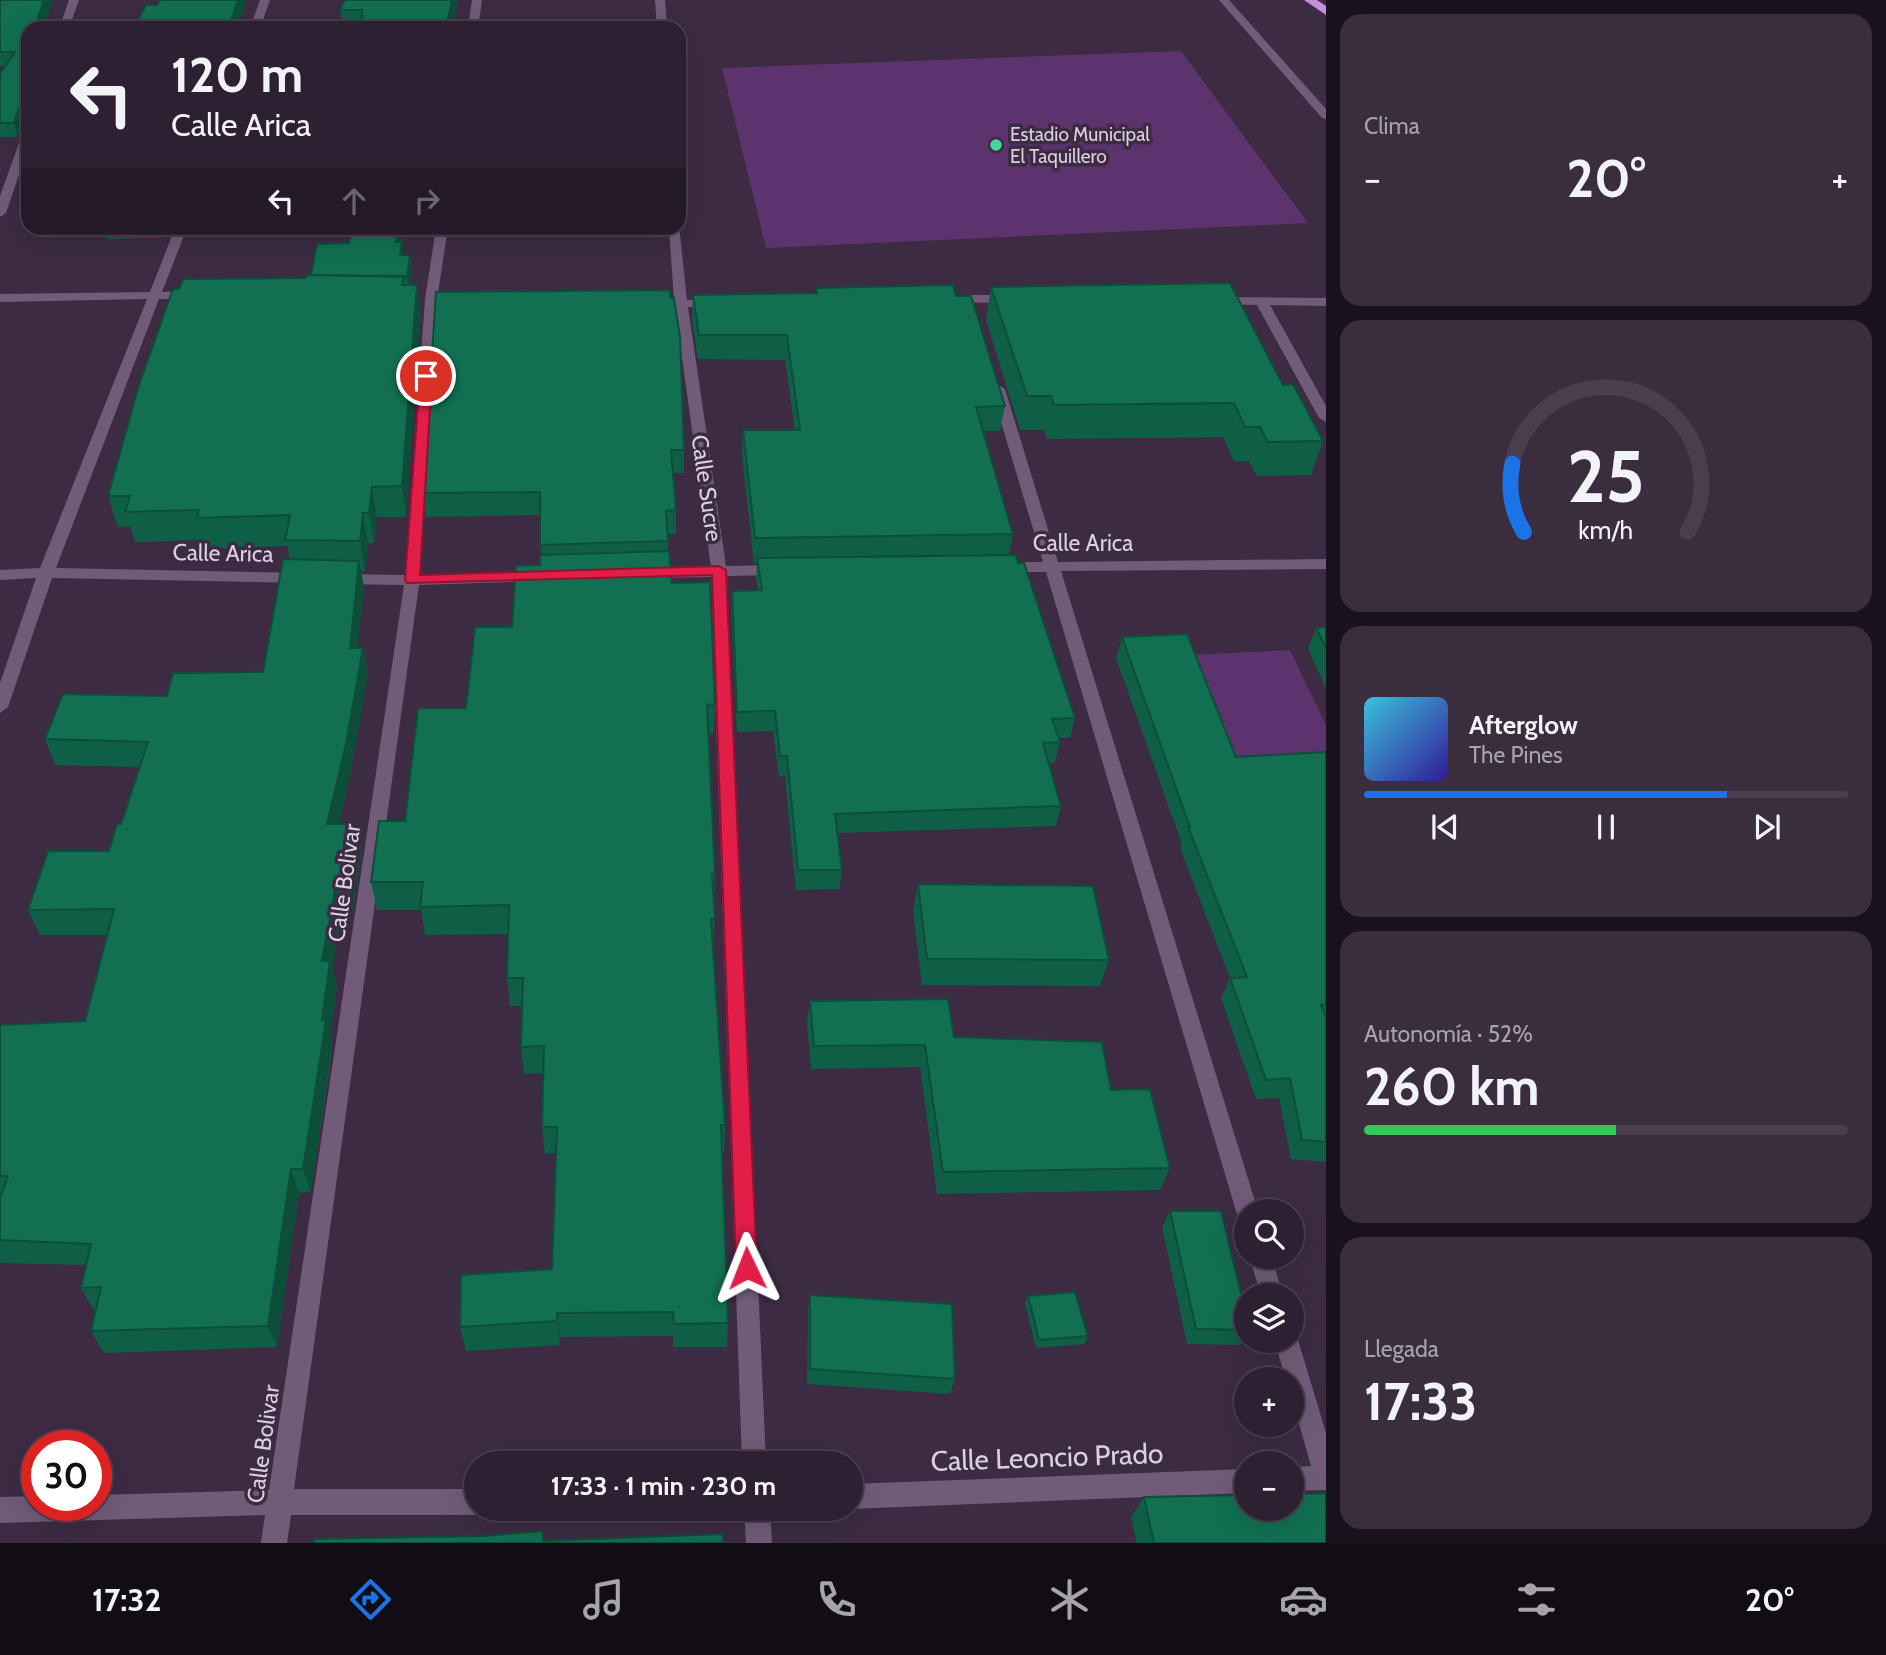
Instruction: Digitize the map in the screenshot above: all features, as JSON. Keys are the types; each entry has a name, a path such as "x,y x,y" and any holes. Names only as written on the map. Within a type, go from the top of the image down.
{"highway":[{"path":"1310,0 1326,12"}],"street":[{"path":"66,21 74,0"},
{"path":"258,21 265,0"},
{"path":"474,21 477,0"},
{"path":"660,0 662,21"},
{"path":"1224,0 1326,116"},
{"path":"0,213 21,152"},
{"path":"0,707 46,573 177,235"},
{"name":"Calle Bolivar","path":"274,1543 412,580 431,299 441,235"},
{"name":"Calle Sucre","path":"676,235 681,304 719,570 754,1451"},
{"path":"0,298 211,295"},
{"path":"929,299 972,305 1025,299"},
{"path":"1206,300 1326,302"},
{"path":"1261,301 1326,418"},
{"path":"639,303 736,303"},
{"path":"993,375 1243,1199"},
{"name":"Calle Arica","path":"983,567 1326,564"},
{"path":"636,573 803,569"},
{"name":"Calle Arica","path":"0,575 46,573 412,580 552,576"},
{"path":"1290,1353 1326,1476 1304,1478"},
{"name":"Calle Leoncio Prado","path":"863,1496 1234,1481"},
{"path":"0,1510 279,1502 464,1502"},
{"path":"758,1521 759,1543"}],"shaded area":[{"name":"Estadio Municipal El Taquillero","path":"1181,51 1308,223 766,248 722,68"},
{"path":"1290,650 1326,725 1326,762 1237,766 1190,655"}],"building":[{"path":"0,0 44,0 38,18 45,21 21,21 21,102 14,123 0,123 0,74 15,52 0,52"},
{"path":"160,0 238,0 230,21 138,21 146,5 157,5"},
{"path":"345,0 452,0 448,21 362,21 362,10 340,10"},
{"path":"351,235 398,235 396,242 402,242 400,255 410,255 407,277 311,275 317,244 349,243"},
{"path":"306,275 404,276 402,285 417,285 402,486 372,487 369,513 363,513 360,541 285,540 290,515 197,518 199,510 125,512 130,496 108,496 139,385 173,289 179,289 183,279 306,278"},
{"path":"1230,283 1283,385 1293,384 1323,441 1268,442 1260,427 1245,427 1234,403 1054,405 1051,396 1027,396 991,287"},
{"path":"953,285 956,296 971,296 1005,406 976,407 1013,534 755,538 743,430 800,430 787,335 699,335 693,295 817,293 816,288"},
{"path":"670,290 670,298 674,298 680,337 684,450 671,450 676,510 666,511 668,541 540,545 540,492 423,493 436,292"},
{"path":"669,551 672,583 710,582 715,704 707,705 715,874 712,874 715,919 711,919 725,1125 721,1125 728,1323 674,1324 673,1312 557,1313 557,1321 460,1327 461,1275 552,1269 557,1127 542,1127 544,1046 521,1047 523,978 507,978 509,905 420,907 423,882 371,882 379,821 405,821 418,708 466,708 475,627 512,627 516,566 540,565 540,555"},
{"path":"1016,555 1018,563 1024,563 1075,718 1052,719 1060,742 1043,743 1061,806 835,814 842,870 798,870 787,756 780,756 775,711 737,712 732,591 762,590 757,558"},
{"path":"283,559 359,561 350,648 363,648 346,744 327,824 356,824 347,885 336,885 322,961 330,961 322,1020 326,1019 323,1041 303,1169 291,1169 268,1326 91,1331 101,1287 81,1288 91,1244 0,1240 0,1198 8,1176 0,1176 0,1025 85,1021 114,909 28,910 48,851 109,851 117,824 121,824 148,742 45,739 63,694 167,696 173,673 263,672"},
{"path":"1326,627 1326,648 1316,628"},
{"path":"1187,634 1236,757 1326,752 1326,1005 1321,1005 1326,1018 1326,1142 1302,1140 1290,1078 1266,1080 1230,978 1247,977 1188,827 1122,637"},
{"path":"918,884 1093,886 1109,960 927,959"},
{"path":"948,999 954,1037 1102,1042 1111,1090 1150,1089 1170,1168 943,1172 925,1045 814,1046 810,1001"},
{"path":"1170,1211 1221,1211 1238,1283 1234,1283 1234,1330 1196,1329"},
{"path":"1075,1292 1088,1336 1039,1340 1028,1296"},
{"path":"810,1295 952,1304 955,1379 810,1369"},
{"path":"1326,1493 1326,1543 1154,1543 1144,1497 1234,1495 1234,1521 1304,1521 1304,1494"},
{"path":"543,1531 543,1541 723,1534 723,1543 313,1543 314,1539 483,1536"}],"place":[{"name":"Estadio Municipal El Taquillero","path":"996,145"}],"route":[{"path":"426,376 412,580 719,570 747,1268"}]}
